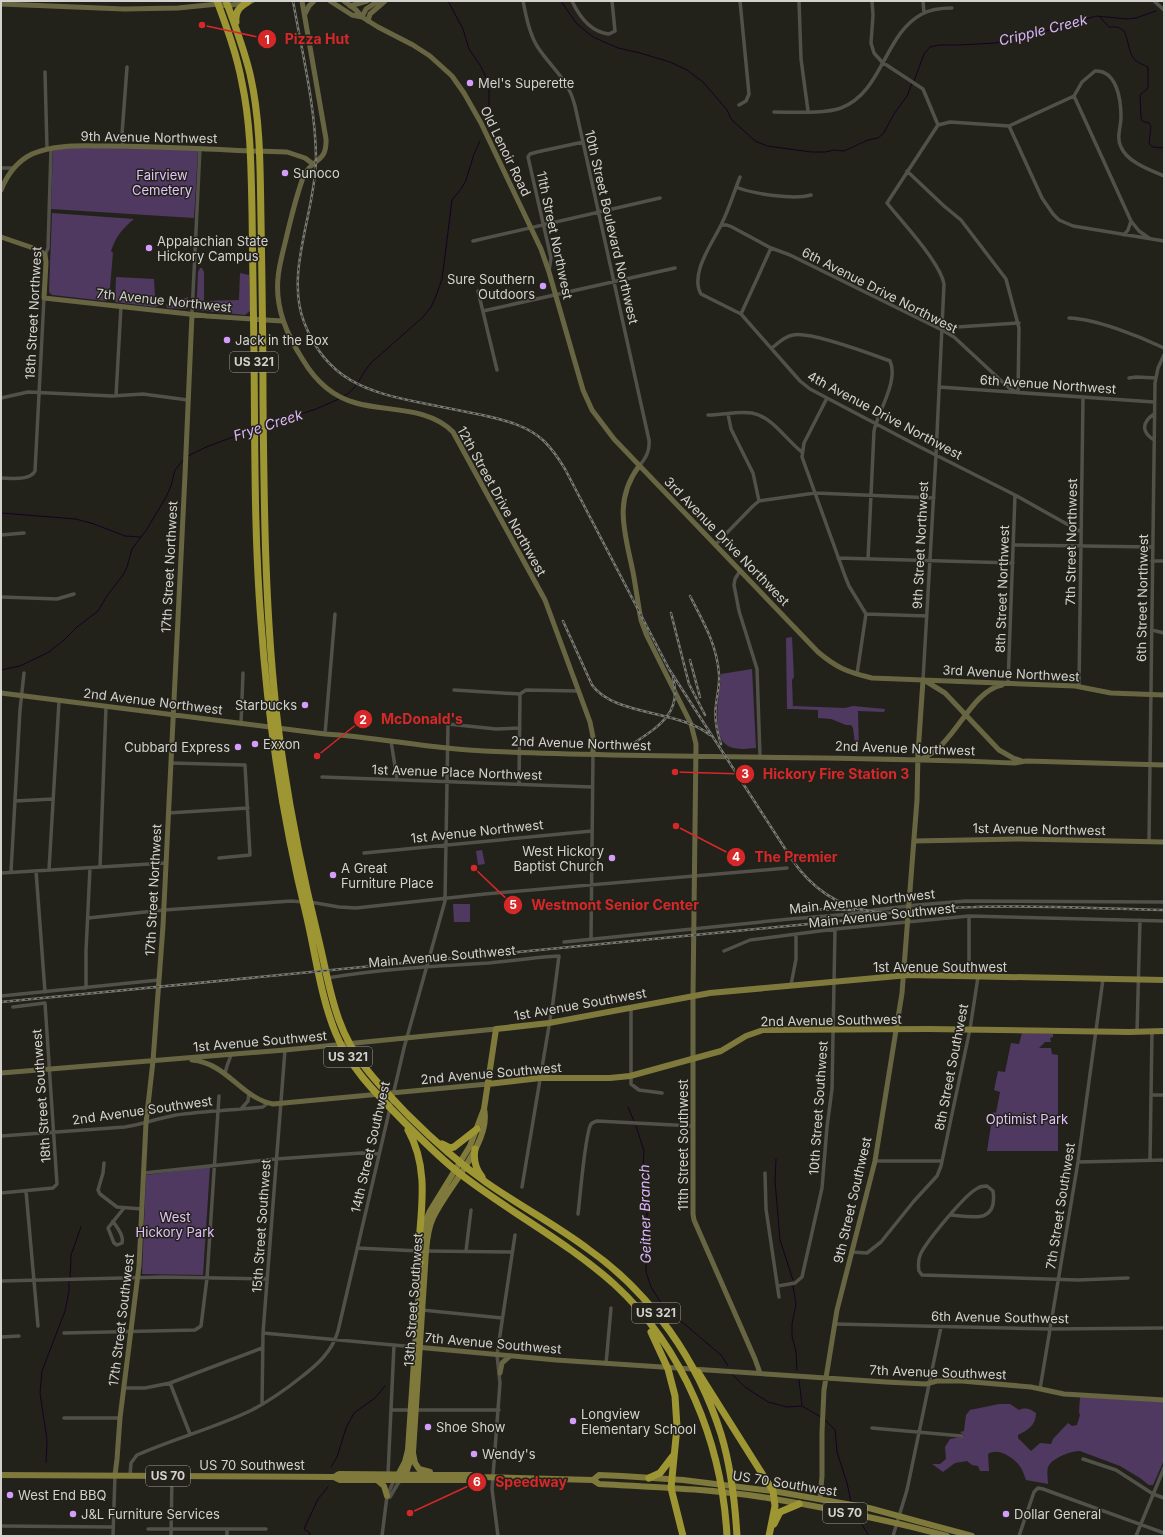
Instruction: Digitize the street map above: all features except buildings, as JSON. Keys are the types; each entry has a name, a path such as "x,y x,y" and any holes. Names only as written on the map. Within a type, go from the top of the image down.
{"highway":[{"path":"239,34 236,14 238,9 250,1"},
{"name":"US 321","path":"222,2 239,34 250,75 260,151 266,574 275,727"},
{"name":"US 321","path":"222,2 241,76 248,113 251,150 257,557 261,625 275,727 292,816 306,902 323,991 331,1020 338,1038 357,1071 427,1145 458,1171 602,1274 622,1293 648,1322 673,1357 687,1382 700,1412 716,1457 724,1497 727,1536"},
{"name":"US 321","path":"306,902 324,959 327,978 338,1019 354,1054 373,1079 429,1136 462,1164 487,1183 586,1247 617,1271 652,1307 676,1340 705,1395 721,1434 730,1475 737,1536"},
{"path":"402,1120 414,1141 421,1168 423,1193 422,1251 420,1262"},
{"path":"429,1136 445,1146 454,1147 476,1128"},
{"path":"475,1149 475,1166 487,1183"},
{"path":"602,1274 604,1279 628,1303 644,1322 658,1346 668,1369 674,1391 676,1415 671,1488 683,1536"},
{"path":"676,1340 685,1351 773,1491 775,1499 771,1536"},
{"path":"649,1478 660,1473 673,1456"},
{"path":"771,1536 778,1514 785,1509 799,1504"}],"main road":[{"name":"1st Avenue Southwest","path":"496,1029 549,1023 693,996 834,981 904,976 1164,980"},
{"name":"13th Street Southwest","path":"399,1477 409,1465 413,1452 413,1410 420,1310 422,1251 432,1219 462,1164 484,1109 496,1029"},
{"name":"2nd Avenue Southwest","path":"488,1084 540,1078 610,1078 630,1076 721,1051 746,1036 760,1031 833,1029 970,1029 1097,1032 1164,1031"},
{"name":"13th Street Southwest","path":"462,1164 475,1149 485,1121 484,1109"},
{"name":"13th Street Southwest","path":"420,1310 420,1262 426,1220 433,1204 458,1171"},
{"name":"13th Street Southwest","path":"399,1477 407,1455 413,1410"},
{"path":"413,1452 417,1466 423,1471 452,1472 457,1474"},
{"name":"US 70 Southwest","path":"334,1477 339,1474 388,1474 399,1477 473,1480 479,1477"},
{"name":"US 70 Southwest","path":"1,1475 334,1477 340,1480 378,1480 399,1477 457,1474 479,1477 592,1480 599,1484 701,1490 775,1499 898,1524 946,1536"},
{"name":"US 70 Southwest","path":"592,1480 600,1475 672,1479 748,1487 820,1499 900,1516 972,1536"},
{"path":"378,1480 384,1486 387,1497"}],"street":[{"path":"2,3 124,9 179,8 222,2 250,1"},
{"name":"12th Street Drive Northwest","path":"302,1 326,139 326,148 324,154 308,168 302,181 279,271 277,292 282,321 292,342 310,371 321,384 337,396 363,405 432,417 453,432 545,600 591,728 593,754"},
{"path":"305,14 309,6 314,1"},
{"name":"Old Lenoir Road","path":"330,1 352,15 362,17"},
{"name":"Old Lenoir Road","path":"344,1 368,21 423,50 444,68 458,84 481,123 541,249 549,272"},
{"path":"350,6 367,1"},
{"path":"362,17 366,9 378,1"},
{"path":"368,21 370,14 385,1"},
{"name":"10th Street Boulevard Northwest","path":"523,1 529,25 536,44 565,80 574,102 649,440 649,450 646,458 639,466"},
{"path":"572,1 578,13 587,23 602,32 609,34 615,31 612,1"},
{"path":"739,105 746,101 749,94 740,1"},
{"path":"799,1 802,59 808,111"},
{"path":"872,1 872,47 874,53 883,62 923,89 938,124"},
{"path":"923,1 924,13"},
{"path":"1154,1 1164,10"},
{"path":"774,112 834,110 852,102 866,88 903,30 913,20 924,13 936,9 952,8"},
{"path":"123,146 122,134 127,68"},
{"path":"1018,393 1019,323 1008,282 1002,271 962,220 944,206 907,171 938,124 950,122 1009,126 1074,96 1082,82 1089,75 1095,71 1104,72 1108,74 1113,81 1120,110 1119,140 1123,152 1140,165 1164,176"},
{"name":"18th Street Northwest","path":"1,478 30,476 35,471 36,463 46,262 45,255 48,248 49,149 45,72"},
{"path":"1074,96 1131,221 1139,231 1150,239"},
{"path":"1009,126 1042,198 1059,220 1073,226 1164,242"},
{"name":"11th Street Northwest","path":"583,142 532,153 528,159 551,258 549,272 579,376 592,410"},
{"name":"9th Avenue Northwest","path":"1,190 13,168 28,156 49,149 64,147 123,146 251,150 294,153 313,164"},
{"name":"17th Street Northwest","path":"158,986 164,910 200,148"},
{"path":"1,168 13,168"},
{"name":"9th Street Northwest","path":"907,171 887,203 932,260 941,274 944,284 931,561 910,906"},
{"path":"722,225 740,177"},
{"path":"736,187 745,190 777,195 804,197 811,195"},
{"path":"473,241 660,198"},
{"path":"1124,235 1128,230 1131,221"},
{"name":"6th Avenue Drive Northwest","path":"722,225 728,225 771,248 942,330 954,338 1009,388 1018,393"},
{"name":"4th Avenue Drive Northwest","path":"722,225 700,267 698,286 700,292 704,296 741,314 805,386 1015,495 1081,532"},
{"path":"1,237 39,250 45,255"},
{"path":"741,314 771,248"},
{"path":"483,311 676,268"},
{"path":"478,292 497,370"},
{"name":"7th Avenue Northwest","path":"44,298 254,320 282,321"},
{"path":"116,396 121,306"},
{"path":"1069,318 1085,320 1131,334 1164,348"},
{"path":"942,330 957,327 1019,323"},
{"path":"772,348 788,336 801,334 822,339 890,361 892,369 890,385 876,424 868,559"},
{"name":"6th Street Northwest","path":"1149,842 1154,402 1158,368 1164,356"},
{"path":"1129,378 1156,378"},
{"name":"6th Avenue Northwest","path":"939,387 1154,402"},
{"path":"1,398 23,392 40,392 116,396 143,394 188,400"},
{"name":"7th Street Northwest","path":"1079,686 1083,397"},
{"path":"827,398 804,443 802,457 849,586 866,614 857,674"},
{"name":"3rd Avenue Drive Northwest","path":"592,410 606,431 818,652 837,667 857,674"},
{"path":"708,415 753,413 763,418 802,452"},
{"path":"728,414 731,429 753,473 759,501"},
{"path":"1154,414 1148,418 1145,425 1145,431 1148,436 1154,440"},
{"path":"639,466 631,478 626,492 623,502 622,521 641,620 646,636 691,724 696,741 694,928"},
{"path":"715,545 748,510 759,501 815,493 934,498"},
{"name":"8th Street Northwest","path":"1008,684 1015,495"},
{"path":"1,535 24,533"},
{"path":"1013,545 1153,547"},
{"path":"838,558 1013,563"},
{"path":"1152,562 1164,561"},
{"path":"740,571 734,579 734,585 738,611 757,669 760,756"},
{"path":"1,597 57,599 74,594"},
{"path":"325,734 335,614"},
{"path":"866,614 927,616"},
{"path":"1152,630 1164,633"},
{"path":"241,724 244,673"},
{"path":"11,872 21,696 24,674"},
{"name":"3rd Avenue Northwest","path":"857,674 872,678 1079,686 1111,693 1164,695"},
{"path":"923,680 940,690 1000,750 1013,758 1026,761"},
{"path":"919,759 931,754 940,747 987,691 999,685 1008,684"},
{"path":"454,690 520,694 526,690 578,691"},
{"name":"2nd Avenue Northwest","path":"1,693 325,734 447,748 520,753 696,757 760,756 919,759 1015,763 1026,761 1164,765"},
{"path":"519,784 520,694"},
{"path":"50,870 59,701"},
{"path":"100,867 106,706"},
{"name":"14th Street Southwest","path":"130,1475 131,1463 138,1455 238,1416 262,1404 280,1393 314,1367 330,1351 335,1340 388,1111 446,898 448,724 496,729 520,728"},
{"path":"391,741 397,779"},
{"path":"591,939 593,754"},
{"path":"171,762 245,765 250,855 219,858"},
{"name":"1st Avenue Place Northwest","path":"322,777 592,787"},
{"path":"15,801 53,799"},
{"path":"168,813 248,808"},
{"path":"915,828 920,837 936,840"},
{"name":"1st Avenue Northwest","path":"364,853 592,831"},
{"name":"1st Avenue Northwest","path":"914,840 1022,838 1164,842"},
{"path":"1,873 166,863"},
{"path":"86,988 90,868"},
{"path":"88,918 164,910 263,903 306,902 350,908 695,875 787,868"},
{"path":"36,871 45,992"},
{"name":"Main Avenue Northwest","path":"564,942 694,928 852,914 874,910 966,901 1164,902"},
{"name":"9th Street Southwest","path":"820,1499 822,1476 822,1405 826,1377 835,1324 875,1161 897,1029 904,976 906,923 910,906"},
{"path":"969,916 969,976"},
{"name":"Main Avenue Southwest","path":"724,951 750,940 835,929 969,916 1164,921"},
{"path":"1137,1032 1140,920"},
{"name":"11th Street Southwest","path":"694,928 692,1206 694,1220 760,1373"},
{"name":"10th Street Southwest","path":"778,1286 795,1282 799,1280 803,1274 822,1194 827,1127 832,1089 835,929"},
{"path":"791,986 796,959 796,935"},
{"name":"Main Avenue Southwest","path":"327,978 360,973 559,956 549,1023"},
{"name":"8th Street Southwest","path":"852,1252 867,1252 881,1242 914,1201 937,1176 942,1161 970,1029 978,977"},
{"name":"7th Street Southwest","path":"1040,1389 1078,1162 1097,1032 1103,979"},
{"path":"1,996 159,980"},
{"name":"17th Street Southwest","path":"113,1536 115,1475 120,1418 138,1277 146,1123 153,1062 158,986"},
{"name":"18th Street Southwest","path":"13,1006 45,1003 50,1069 57,1178 56,1187 26,1191"},
{"path":"631,1007 631,1084 636,1088 662,1093"},
{"path":"522,1187 549,1023"},
{"name":"1st Avenue Southwest","path":"1,1073 153,1062 496,1029"},
{"path":"1150,1160 1152,1031"},
{"name":"15th Street Southwest","path":"262,1404 262,1348 285,1050"},
{"path":"225,1073 226,1066 231,1055"},
{"name":"2nd Avenue Southwest","path":"176,1059 193,1060 206,1063 225,1073 255,1097 268,1103 281,1104 488,1084"},
{"path":"239,1110 246,1104 249,1093"},
{"path":"1151,1095 1164,1095"},
{"path":"64,1333 125,1333 131,1331 195,1330 200,1328 204,1308 219,1096"},
{"name":"2nd Avenue Southwest","path":"1,1136 125,1126 146,1123 157,1118 176,1115 264,1107 268,1103"},
{"path":"578,1214 587,1140 590,1126 593,1122 693,1126"},
{"path":"144,1173 276,1159 361,1153 379,1154"},
{"path":"1078,1162 1164,1160"},
{"path":"875,1161 942,1161"},
{"path":"104,1164 104,1173 99,1187 99,1192 114,1206 142,1209"},
{"path":"765,1173 766,1209 779,1297"},
{"path":"951,1216 982,1217 989,1214 993,1207 994,1191 987,1186 978,1188 966,1197 951,1216 921,1254 918,1267 922,1274 1058,1278 1078,1280 1128,1278"},
{"path":"1,1193 26,1191 38,1326"},
{"path":"113,1221 123,1240 122,1243 117,1245 114,1243 108,1231 109,1226 113,1221 124,1208"},
{"path":"466,1251 471,1210"},
{"path":"500,1373 497,1355 515,1236"},
{"path":"357,1248 422,1251 512,1252"},
{"path":"1,1281 138,1277 267,1279"},
{"path":"606,1364 610,1308"},
{"path":"420,1310 502,1318"},
{"name":"6th Avenue Southwest","path":"835,1324 1050,1329 1164,1328"},
{"path":"893,1536 898,1524 907,1490 941,1327"},
{"name":"7th Avenue Southwest","path":"263,1333 606,1364 930,1383 944,1380 1013,1385 1064,1394 1164,1400"},
{"path":"1,1337 20,1336"},
{"path":"388,1474 394,1345"},
{"path":"124,1388 145,1388 170,1383 262,1348"},
{"path":"498,1536 492,1494 493,1477 499,1410 500,1373 502,1363 510,1356"},
{"path":"170,1383 190,1434"},
{"path":"391,1410 499,1410"},
{"path":"64,1418 120,1418"},
{"path":"872,1428 962,1436"},
{"path":"1083,1459 1116,1470 1153,1494 1164,1498"},
{"path":"1136,1536 1164,1468"},
{"path":"171,1536 172,1476"},
{"name":"13th Street Southwest","path":"382,1536 387,1497 399,1477"},
{"path":"1019,1536 1034,1492 1038,1488 1164,1533"},
{"path":"1,1526 113,1527"},
{"path":"148,1529 266,1529"},
{"path":"227,1529 227,1536"}],"green space":[{"name":"Fairview Cemetery","path":"69,148 198,150 194,218 51,209 53,150"},
{"path":"52,213 134,219 120,233 111,251 113,253 109,299 106,301 52,295 49,292"},
{"path":"200,268 202,268 204,272 204,301 239,300 240,273 249,275 250,311 245,315 197,310 195,306 195,299 197,296 198,272"},
{"path":"116,277 154,279 155,297 160,304 156,307 115,302"},
{"path":"188,297 187,309 167,308 166,305"},
{"path":"792,637 794,677 792,680 793,709 787,709 786,638"},
{"path":"752,669 756,748 734,748 728,746 722,740 717,723 721,674"},
{"path":"793,706 845,708 853,706 885,709 884,712 858,711 859,751 856,751 853,728 851,725 846,725 831,719 818,718 818,710 793,709"},
{"path":"482,850 485,864 478,865 476,851"},
{"path":"453,904 470,904 470,922 454,922"},
{"name":"Optimist Park","path":"1022,1033 1053,1034 1053,1037 1050,1038 1051,1042 1045,1042 1039,1048 1051,1048 1052,1054 1058,1055 1058,1151 987,1151 993,1112 996,1113 1000,1092 994,1090 998,1071 1005,1072 1011,1043 1019,1044"},
{"name":"West Hickory Park","path":"210,1167 203,1275 142,1274 146,1175"},
{"path":"1080,1397 1164,1402 1164,1460 1153,1485 1149,1485 1120,1466 1080,1451 1063,1455 1055,1459 1049,1465 1047,1474 1048,1484 1026,1480 1022,1469 1016,1462 1009,1456 1000,1452 992,1452 988,1454 989,1471 980,1471 978,1466 972,1465 967,1461 955,1463 943,1472 932,1464 940,1464 946,1459 945,1447 950,1439 965,1436 960,1432 964,1431 966,1415 970,1410 999,1404 1010,1404 1019,1410 1026,1409 1036,1413 1033,1424 1018,1435 1018,1438 1031,1451 1040,1443 1051,1444 1053,1439 1068,1423 1072,1426 1077,1425 1080,1415"}],"waterway":[{"name":"Frye Creek","path":"448,1 463,29 469,49 480,65 489,87 489,107 487,119"},
{"name":"Cripple Creek","path":"561,1 576,23 593,37 618,48 670,62 687,70 703,82 727,110 731,119 755,141 767,146 811,152 825,152 834,150 844,151 868,140 878,138 883,134 894,114 907,96 912,83"},
{"name":"Cripple Creek","path":"914,81 924,54 930,47 939,45 996,43 1054,29 1096,16 1127,19 1136,18 1156,11"},
{"name":"Cripple Creek","path":"1100,17 1109,27 1118,27 1124,31 1131,55 1137,62 1148,67 1148,87 1140,95 1141,118 1142,121 1149,123 1151,126 1149,144 1153,147 1164,148"},
{"name":"Frye Creek","path":"344,396 353,389 368,366 423,317 431,307 442,279 452,200 466,180 474,154 480,141"},
{"name":"Frye Creek","path":"266,425 316,409 339,399"},
{"name":"Frye Creek","path":"188,456 204,448 251,430"},
{"name":"Frye Creek","path":"1,670 20,666 49,652 77,627 98,611 123,575 132,549 147,529 166,497 171,486 175,470 184,459"},
{"path":"1,513 76,519 125,536 140,537"},
{"name":"Geitner Branch","path":"628,1107 634,1121"},
{"name":"Geitner Branch","path":"636,1126 644,1151 643,1168 647,1212 646,1272 651,1287 663,1306 721,1355 728,1366"},
{"path":"776,1159 775,1181 780,1240 793,1280"},
{"path":"70,1278 71,1255 81,1227"},
{"path":"46,1462 47,1440 40,1393 42,1371 65,1311 69,1291 69,1281"},
{"path":"793,1286 796,1304 792,1324 792,1336 796,1352 797,1370"},
{"name":"Geitner Branch","path":"733,1375 745,1387 768,1402 787,1407 802,1406 821,1417"},
{"path":"799,1380 802,1405"},
{"path":"331,1467 337,1457 346,1428 354,1413 375,1398 385,1386"},
{"name":"Geitner Branch","path":"825,1420 835,1430 837,1452 847,1483 851,1502"},
{"path":"309,1536 310,1533 304,1529 318,1499 328,1487"},
{"name":"Geitner Branch","path":"858,1518 869,1536"}],"railway":[{"path":"293,1 314,121 316,160 311,201 302,242 298,283 299,303 304,322 313,342 324,358 337,370 366,388 402,399 507,421 523,427 537,435 547,444 565,469 669,669 793,861 808,879 826,894 846,905 883,913 951,908 999,907 1164,910"},
{"path":"690,596 709,634 718,663 719,682 715,715 721,744"},
{"path":"671,613 689,684 705,715"},
{"path":"563,621 592,685 602,695 631,708 682,721 697,727 710,735"},
{"path":"690,660 700,697"},
{"path":"631,745 658,726 671,711 675,691 673,678"},
{"path":"797,909 854,910"},
{"path":"1,1002 881,917"}],"place":[{"name":"Pizza Hut","path":"202,25"},
{"name":"Mel's Superette","path":"470,83"},
{"name":"Sunoco","path":"285,173"},
{"name":"Appalachian State Hickory Campus","path":"149,248"},
{"name":"Sure Southern Outdoors","path":"543,286"},
{"name":"Jack in the Box","path":"227,340"},
{"name":"Starbucks","path":"305,705"},
{"name":"Exxon","path":"255,744"},
{"name":"Cubbard Express","path":"238,747"},
{"name":"McDonald's","path":"317,756"},
{"name":"Hickory Fire Station 3","path":"675,772"},
{"name":"The Premier","path":"676,826"},
{"name":"West Hickory Baptist Church","path":"612,858"},
{"name":"Westmont Senior Center","path":"474,868"},
{"name":"A Great Furniture Place","path":"333,875"},
{"name":"Longview Elementary School","path":"573,1421"},
{"name":"Shoe Show","path":"428,1427"},
{"name":"Wendy's","path":"474,1454"},
{"name":"West End BBQ","path":"10,1495"},
{"name":"Speedway","path":"410,1513"},
{"name":"J&L Furniture Services","path":"73,1514"},
{"name":"Dollar General","path":"1006,1514"}]}
